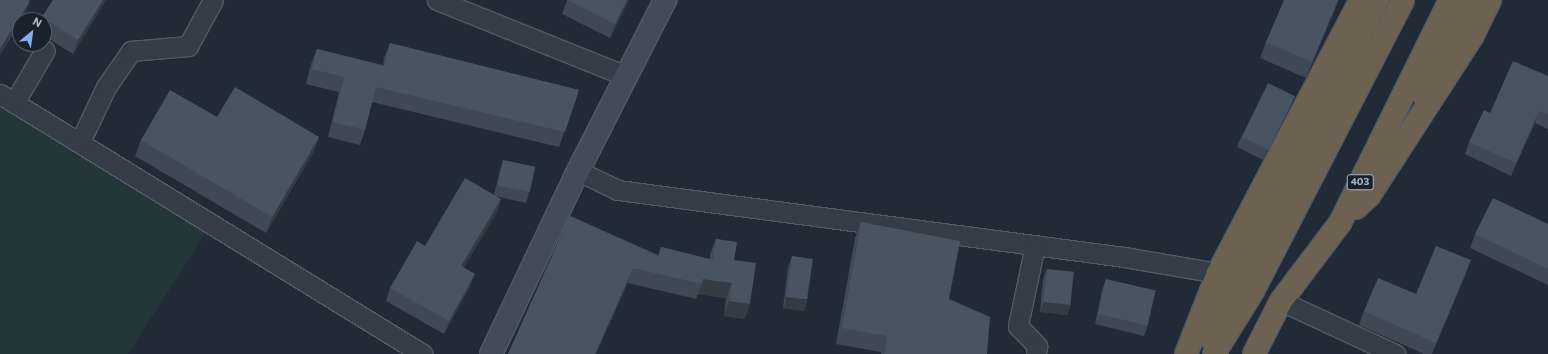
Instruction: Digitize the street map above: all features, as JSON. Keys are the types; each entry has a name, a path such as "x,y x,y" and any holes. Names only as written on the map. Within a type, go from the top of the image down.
{"highway":[{"path":"1186,354 1218,273 1361,0"},
{"path":"1200,354 1378,0"},
{"path":"1214,354 1253,291 1403,0"},
{"name":"403","path":"1254,354 1281,301 1345,214 1450,0"},
{"path":"1345,214 1456,30 1470,0"},
{"path":"1345,214 1368,196 1473,35 1490,0"}],"street":[{"path":"80,142 106,87 131,51 188,46 213,0"},
{"path":"437,0 626,76"},
{"path":"491,354 578,171 665,0"},
{"path":"43,52 7,99 80,142 422,354"},
{"path":"578,171 618,190 1035,245 1218,273"},
{"path":"1035,245 1018,326 1037,346 1036,354"},
{"path":"1281,301 1395,354"}],"shaded area":[{"path":"0,94 211,225 128,354 0,354"}],"building":[{"path":"0,0 30,1 23,12 12,12 12,30 0,49"},
{"path":"53,0 103,0 78,40 52,23 52,12 45,12"},
{"path":"567,0 627,0 615,24"},
{"path":"1284,0 1338,0 1312,62 1266,42"},
{"path":"390,43 579,90 565,132 376,87 365,130 333,122 344,77 312,69 317,49 384,66"},
{"path":"1513,61 1548,76 1548,114 1539,111 1516,163 1469,142 1484,110 1490,113"},
{"path":"1268,83 1295,96 1269,150 1242,137"},
{"path":"235,87 319,137 272,217 141,140 170,90 217,117"},
{"path":"503,160 535,167 530,192 498,185"},
{"path":"465,178 501,199 461,266 475,274 449,321 390,288 417,241 425,246"},
{"path":"1493,198 1548,224 1548,269 1475,234"},
{"path":"570,216 659,256 661,247 713,260 716,239 737,242 734,260 756,263 750,304 729,301 732,283 703,279 702,284 633,268 595,354 508,354"},
{"path":"861,222 960,241 949,299 990,317 987,354 884,354 887,336 842,328"},
{"path":"1436,246 1471,260 1436,343 1364,311 1378,278 1416,294"},
{"path":"792,256 813,259 807,300 786,297"},
{"path":"1047,269 1074,272 1070,305 1044,302"},
{"path":"1106,279 1156,290 1148,326 1098,314"}]}
